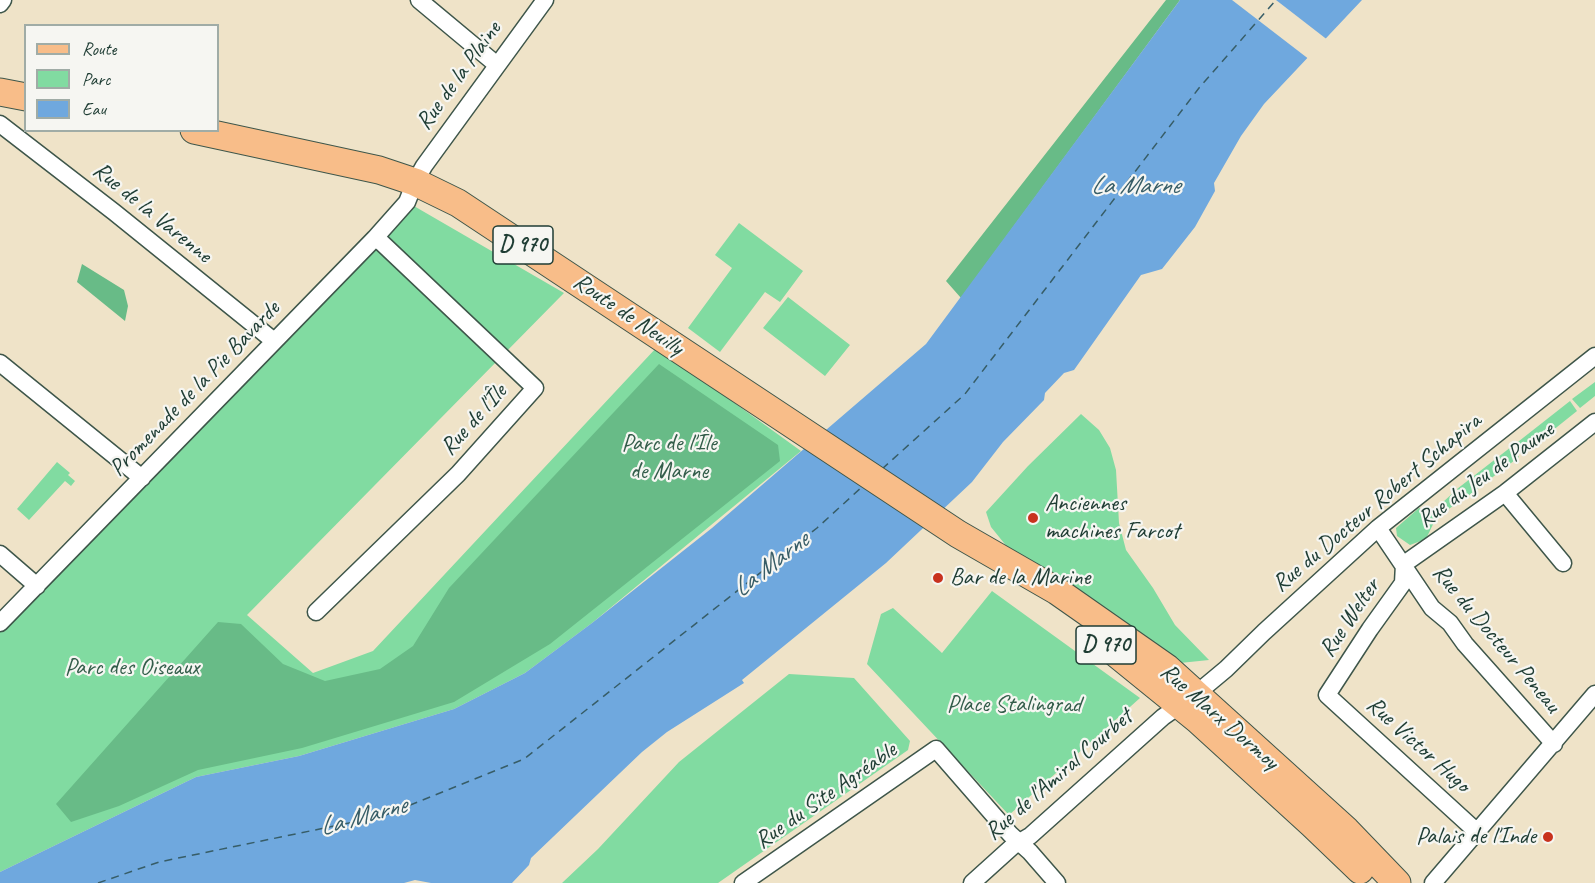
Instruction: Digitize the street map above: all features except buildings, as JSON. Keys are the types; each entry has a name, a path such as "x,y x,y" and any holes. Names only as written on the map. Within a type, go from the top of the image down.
{"main road":[{"path":"0,92 24,97"},
{"name":"Route de Neuilly","path":"203,132 380,170 415,182 458,202 958,534"},
{"name":"Rue Marx Dormoy","path":"958,534 993,554 1188,700 1346,830 1397,883"},
{"name":"Rue Marx Dormoy","path":"1188,700 1372,883"}],"street":[{"path":"0,4 3,0"},
{"path":"419,0 497,65"},
{"name":"Rue de la Plaine","path":"415,182 434,152 544,0"},
{"name":"Rue de la Varenne","path":"0,124 274,341"},
{"name":"Promenade de la Pie Bavarde","path":"0,623 375,238 407,202 415,182"},
{"name":"Rue de l'Île","path":"316,612 458,474 535,388 375,238"},
{"name":"Rue du Docteur Robert Schapira","path":"1188,700 1226,669 1378,528 1595,356"},
{"path":"0,363 142,478"},
{"name":"Rue du Jeu de Paume","path":"1404,564 1505,493 1595,422"},
{"path":"1505,493 1563,563"},
{"name":"Rue du Docteur Peneau","path":"1378,528 1432,608 1450,622 1465,644 1554,744"},
{"path":"0,554 37,586"},
{"name":"Rue Welter","path":"1327,695 1370,629 1403,584 1404,564"},
{"path":"1436,882 1476,831 1554,744 1595,694"},
{"name":"Rue Victor Hugo","path":"1327,695 1476,831"},
{"name":"Rue de l'Amiral Courbet","path":"972,883 1013,846 1030,836 1162,717 1188,700"},
{"name":"Rue du Site Agréable","path":"743,883 936,748 1019,842"},
{"path":"1019,842 1057,883"}],"green space":[{"path":"1166,0 1180,0 961,298 946,281"},
{"name":"Parc des Oiseaux","path":"407,202 564,293 247,615 313,673 373,651 657,347 801,451 592,623 525,673 454,709 299,756 196,777 0,872 0,623"},
{"path":"739,223 803,271 780,302 765,292 720,352 688,328 732,268 715,255"},
{"path":"82,264 124,290 128,306 125,321 77,282"},
{"path":"788,297 850,345 825,376 763,328"},
{"name":"Parc de l'Île de Marne","path":"659,364 778,445 780,461 550,644 454,702 302,748 198,770 119,806 71,822 56,804 218,622 241,624 283,664 325,681 380,669 413,646 449,588"},
{"path":"1595,382 1595,396 1580,408 1572,399"},
{"path":"1570,401 1577,411 1522,455 1514,445"},
{"path":"1081,414 1099,430 1110,448 1116,470 1119,523 1126,550 1153,588 1175,625 1209,660 1180,663 1008,548 991,527 986,512 1028,466"},
{"path":"1511,447 1519,457 1464,499 1457,489"},
{"path":"57,462 70,473 68,475 75,481 71,486 65,481 29,520 17,509"},
{"path":"1454,492 1460,501 1436,518 1426,539 1410,545 1397,536 1396,528 1419,508 1432,512"},
{"name":"Place Stalingrad","path":"992,591 1140,698 1009,815 867,664 881,614 893,608 942,653"},
{"path":"789,674 854,678 910,741 908,750 718,883 562,883 598,849 679,762"}],"water":[{"name":"La Marne","path":"1180,0 1362,0 1264,104 1241,136 1214,183 1215,191 1195,227 1162,269 1141,275 1074,370 1064,373 1045,393 1044,400 1003,442 972,482 886,563 742,680 744,683 667,732 642,752 531,858 529,865 512,883 431,883 415,880 404,883 0,883 0,872 196,777 299,756 454,709 525,673 592,623 712,528 926,344"}],"pier":[{"path":"1232,0 1276,0 1329,41 1310,60"}],"ferry route":[{"path":"882,469 965,394 1199,88 1276,0"},
{"path":"98,883 159,862 383,816 524,759 817,528 863,486"}],"place":[{"name":"Anciennes machines Farcot","path":"1033,518"},
{"name":"Bar de la Marine","path":"938,578"},
{"name":"Palais de l'Inde","path":"1548,837"}]}
